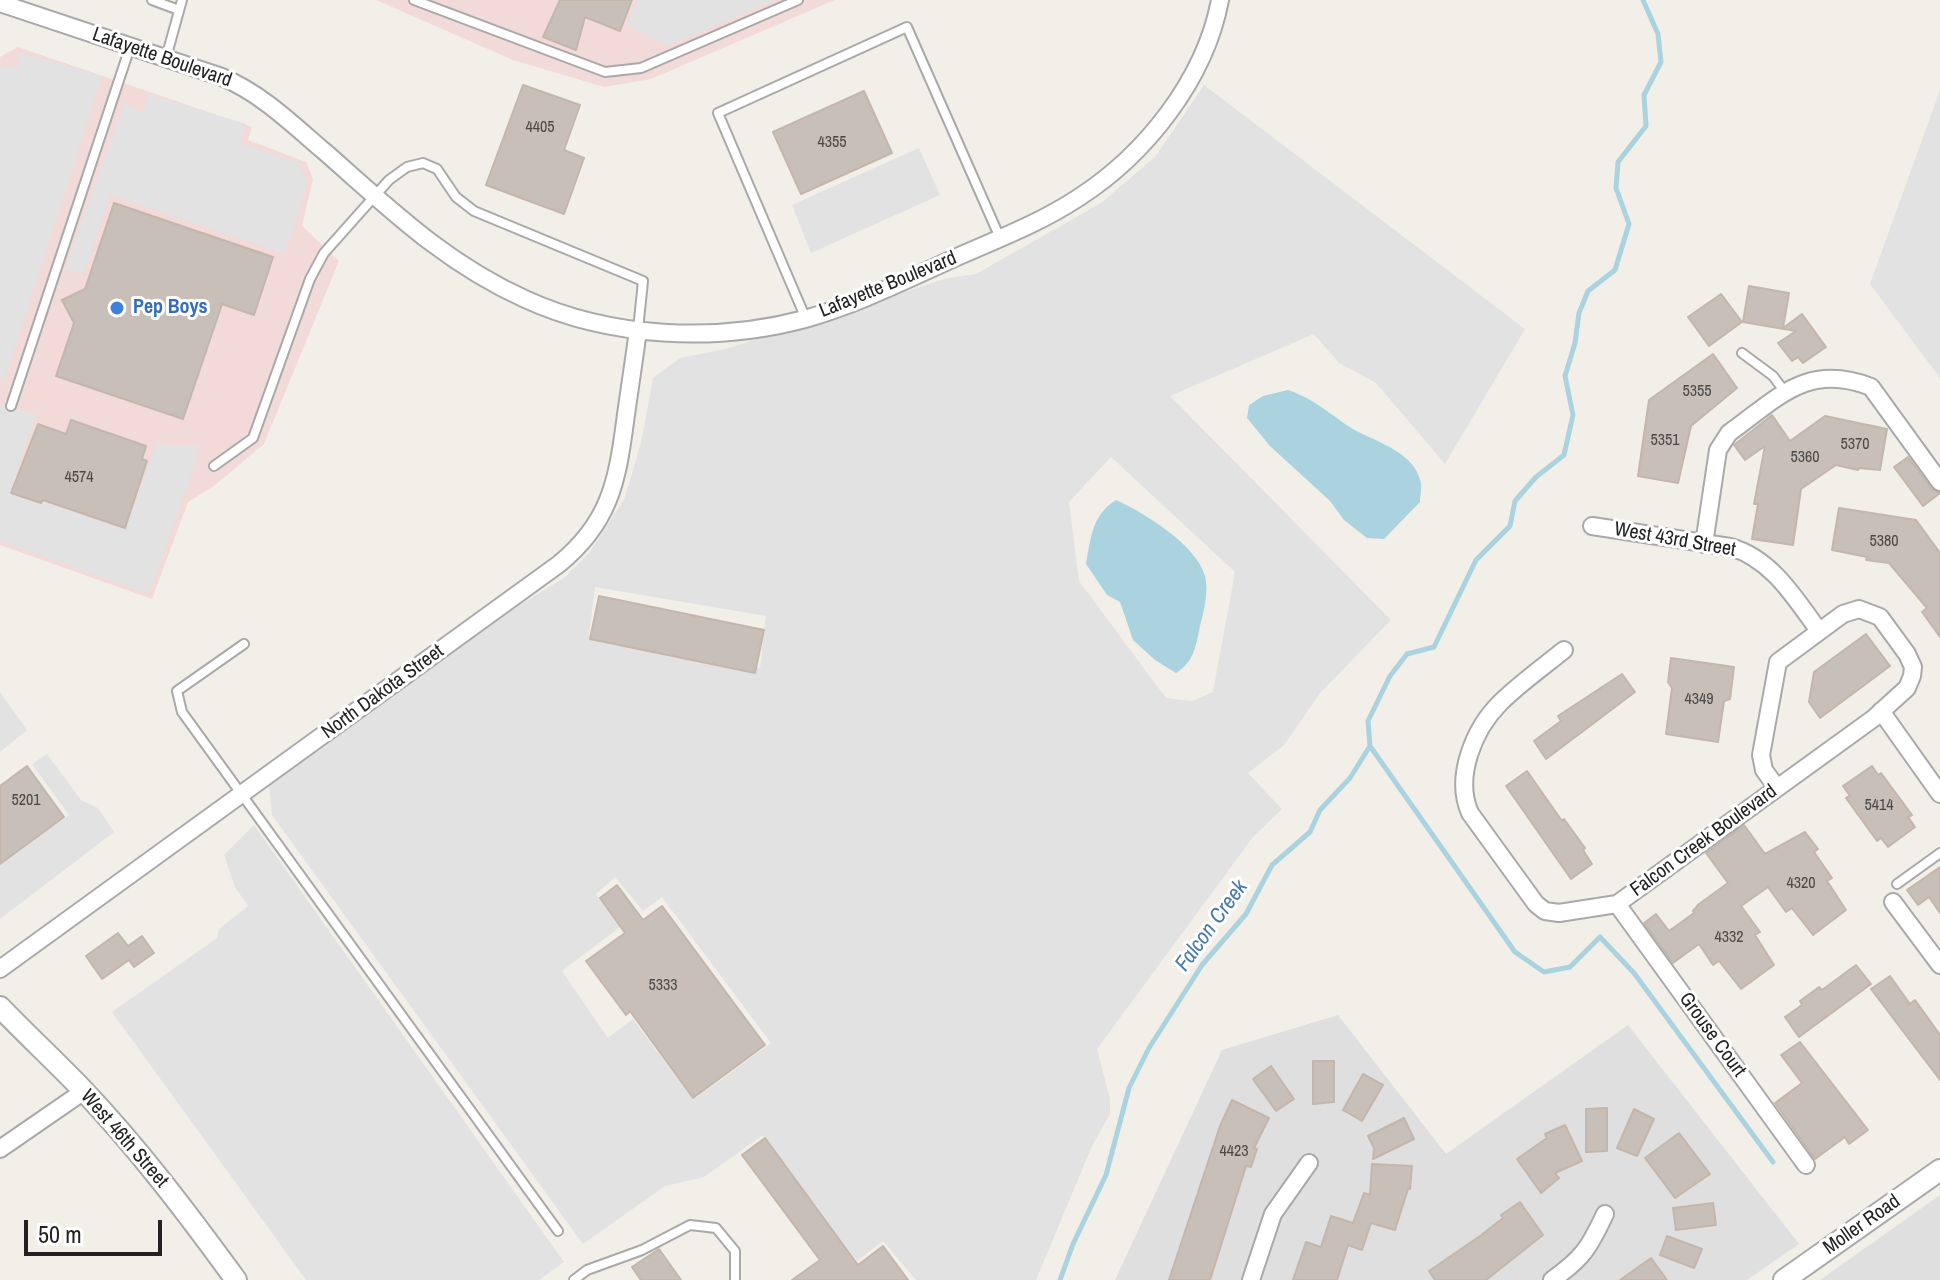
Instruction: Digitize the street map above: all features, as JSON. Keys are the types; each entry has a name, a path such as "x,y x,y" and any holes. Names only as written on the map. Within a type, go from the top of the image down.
{"street":[{"name":"Lafayette Boulevard","path":"0,3 222,77 245,88 276,109 441,253 506,291 549,309 638,330 689,333 731,331 806,319 864,298 1000,238 1046,217 1083,195 1115,170 1164,118 1191,75 1211,30 1220,0"},
{"name":"North Dakota Street","path":"0,969 559,564 589,535 606,507 618,475 638,330"},
{"path":"1704,544 1722,441 1785,393 1808,380 1827,378 1871,387 1940,482"},
{"name":"West 43rd Street","path":"1592,526 1738,549 1755,556 1792,594 1819,631"},
{"path":"1777,788 1764,770 1761,755 1776,666 1781,658 1843,614 1866,610 1880,617 1913,667 1907,688 1881,711 1940,794"},
{"name":"Falcon Creek Boulevard","path":"1564,650 1494,710 1476,738 1465,772 1465,798 1470,813 1540,908 1559,913 1617,904 1881,711"},
{"path":"1893,902 1940,965"},
{"name":"Grouse Court","path":"1617,904 1806,1165"},
{"name":"West 46th Street","path":"0,1007 84,1091 192,1219 236,1280"},
{"path":"0,1149 84,1091"},
{"path":"1251,1280 1273,1214 1309,1163"},
{"name":"Moller Road","path":"1784,1280 1940,1170"},
{"path":"1552,1280 1590,1248 1605,1214"}],"lane":[{"path":"152,0 179,10"},
{"path":"166,58 182,0"},
{"path":"414,0 605,72 641,68 798,0"},
{"path":"806,319 718,113 907,27 1000,238"},
{"path":"11,406 130,46"},
{"path":"214,466 253,438 310,279 324,253 389,180 407,167 423,163 437,169 456,197 474,211 643,281 638,330"},
{"path":"1742,353 1773,376 1785,393"},
{"path":"244,644 177,691 182,712 558,1231"},
{"path":"1897,884 1940,853"},
{"path":"574,1280 587,1270 632,1254 690,1225 716,1228 735,1251 735,1280"}],"shaded area":[{"path":"376,0 835,0 651,79 604,87 513,60"},
{"path":"637,0 775,0 667,46 627,25"},
{"path":"18,47 252,127 248,140 306,162 313,179 302,226 339,261 264,444 214,486 188,502 152,599 0,545 0,57"},
{"path":"21,53 102,76 4,381 0,380 0,68 17,67"},
{"path":"1204,85 1525,329 1445,464 1376,383 1339,363 1314,334 1170,396 1391,620 1321,692 1284,745 1248,773 1282,809 1253,837 1097,1049 1110,1099 1110,1114 1092,1146 1036,1280 916,1280 883,1241 857,1261 763,1135 704,1177 665,1186 583,1244 272,815 269,785 361,715 516,607 564,578 588,554 624,500 641,443 653,378 680,358 726,349 948,278 976,274 1101,203 1155,157","holes":["1111,457 1235,572 1213,692 1192,701 1166,698 1079,581 1069,502","595,587 766,616 760,668 589,636","615,877 643,911 662,897 771,1043 693,1100 633,1019 608,1038 562,971 620,927 596,894"]},
{"path":"1940,90 1940,378 1870,284"},
{"path":"149,94 246,124 240,143 297,162 307,182 285,254 110,194 84,274 65,270 124,103 143,112"},
{"path":"919,148 940,195 811,253 792,205"},
{"path":"0,405 36,414 10,490 125,530 157,442 174,446 201,446 149,594 0,541"},
{"path":"0,692 27,730 0,752"},
{"path":"47,754 81,800 98,808 114,832 0,919 0,864 69,815 32,764"},
{"path":"254,825 564,1262 539,1280 306,1280 112,1012 217,938 219,929 248,906 235,887 224,855"},
{"path":"1338,1015 1446,1154 1628,1025 1799,1244 1747,1280 1115,1280 1222,1050"},
{"path":"1940,1195 1940,1280 1820,1280"}],"water":[{"path":"1288,390 1393,449 1417,472 1421,485 1420,502 1384,539 1367,538 1344,520 1330,501 1270,446 1247,418 1249,405 1263,396"},
{"path":"1116,500 1154,521 1180,541 1200,564 1205,576 1206,601 1195,647 1187,664 1176,673 1155,660 1133,640 1120,602 1107,595 1086,564 1097,520"}],"building":[{"path":"560,0 632,0 620,31 585,17 576,50 543,37"},
{"path":"523,85 580,105 564,150 584,158 564,214 486,185"},
{"path":"864,91 892,153 801,194 773,132"},
{"path":"114,203 273,257 254,315 222,304 183,419 56,376 74,323 62,300 85,289"},
{"path":"1749,286 1789,293 1783,328 1802,314 1826,347 1803,363 1798,357 1792,361 1778,343 1796,331 1743,322"},
{"path":"1721,294 1742,322 1709,346 1688,317"},
{"path":"1713,354 1737,388 1691,426 1678,483 1638,476 1649,400"},
{"path":"1772,415 1790,441 1825,416 1887,429 1880,470 1858,470 1836,465 1801,489 1793,545 1752,539 1758,504 1754,504 1765,446 1745,460 1734,445"},
{"path":"71,420 146,446 142,459 147,461 125,528 43,500 41,503 11,493 38,424 66,434"},
{"path":"1908,457 1931,488 1940,493 1923,506 1894,467"},
{"path":"1839,508 1916,520 1940,553 1940,637 1922,612 1927,608 1889,563 1832,550"},
{"path":"599,596 764,630 755,673 590,639"},
{"path":"1866,634 1890,666 1820,718 1809,702 1814,672"},
{"path":"1671,658 1734,667 1730,699 1724,701 1718,742 1666,734 1672,688 1668,682"},
{"path":"1622,674 1635,692 1546,759 1534,741 1561,721 1558,716"},
{"path":"27,766 64,817 0,864 0,786"},
{"path":"1872,766 1878,775 1881,773 1912,815 1908,817 1915,827 1888,847 1881,838 1877,841 1846,798 1850,796 1843,786"},
{"path":"1527,771 1585,848 1583,850 1592,864 1571,879 1506,786"},
{"path":"1744,825 1765,854 1805,832 1818,849 1814,852 1832,878 1827,881 1846,910 1813,935 1792,908 1786,912 1768,887 1741,906 1760,932 1755,935 1774,965 1741,989 1719,961 1713,965 1699,944 1673,963 1644,923 1656,914 1669,931 1728,883 1706,853"},
{"path":"1940,867 1940,913 1929,897 1918,905 1907,890"},
{"path":"617,885 643,920 662,906 765,1045 693,1098 630,1011 626,1015 586,961 625,933 600,898"},
{"path":"118,933 128,946 142,936 154,953 134,967 129,960 102,979 86,956"},
{"path":"1856,965 1871,984 1799,1037 1785,1017 1819,987 1822,990"},
{"path":"1890,976 1910,1004 1915,1000 1940,1035 1940,1080 1871,989"},
{"path":"1800,1042 1868,1130 1849,1144 1845,1137 1815,1159 1775,1103 1802,1083 1781,1055"},
{"path":"1313,1061 1334,1061 1334,1102 1313,1104"},
{"path":"1271,1066 1294,1099 1276,1111 1253,1079"},
{"path":"1363,1074 1383,1085 1362,1121 1343,1110"},
{"path":"1232,1100 1269,1118 1254,1148 1257,1149 1251,1167 1246,1166 1210,1280 1169,1280 1220,1126"},
{"path":"1607,1108 1607,1151 1586,1152 1586,1109"},
{"path":"1634,1109 1654,1119 1637,1156 1617,1148"},
{"path":"1404,1118 1414,1139 1373,1159 1374,1148 1368,1136"},
{"path":"1565,1125 1582,1161 1555,1173 1559,1178 1541,1193 1517,1159 1547,1138 1545,1134"},
{"path":"1679,1133 1710,1174 1675,1198 1645,1158"},
{"path":"765,1138 858,1265 883,1246 908,1280 792,1280 820,1260 742,1155"},
{"path":"1372,1164 1412,1166 1410,1189 1395,1230 1371,1223 1362,1250 1348,1245 1337,1280 1293,1280 1306,1242 1321,1247 1331,1216 1353,1223 1364,1193 1370,1195"},
{"path":"1520,1202 1543,1235 1486,1280 1435,1280 1429,1271 1480,1236 1503,1218 1501,1215"},
{"path":"1713,1203 1716,1225 1676,1230 1673,1208"},
{"path":"1667,1236 1702,1249 1694,1268 1660,1255"},
{"path":"659,1249 681,1280 641,1280 632,1267"},
{"path":"1651,1258 1667,1280 1620,1280"}],"waterway":[{"name":"Falcon Creek","path":"1060,1280 1073,1244 1106,1175 1129,1088 1149,1048 1202,965 1246,914 1272,865 1310,832 1320,810 1350,778 1370,746 1368,721 1390,676 1407,654 1434,647 1476,560 1510,526 1515,501 1536,477 1564,455 1573,415 1565,376 1575,343 1579,313 1588,291 1615,270 1629,224 1616,188 1618,162 1646,126 1644,95 1661,62 1658,34 1643,0"},
{"path":"1370,746 1515,952 1544,972 1570,967 1600,937 1634,973 1773,1162"}],"place":[{"name":"Pep Boys","path":"117,308"}]}
